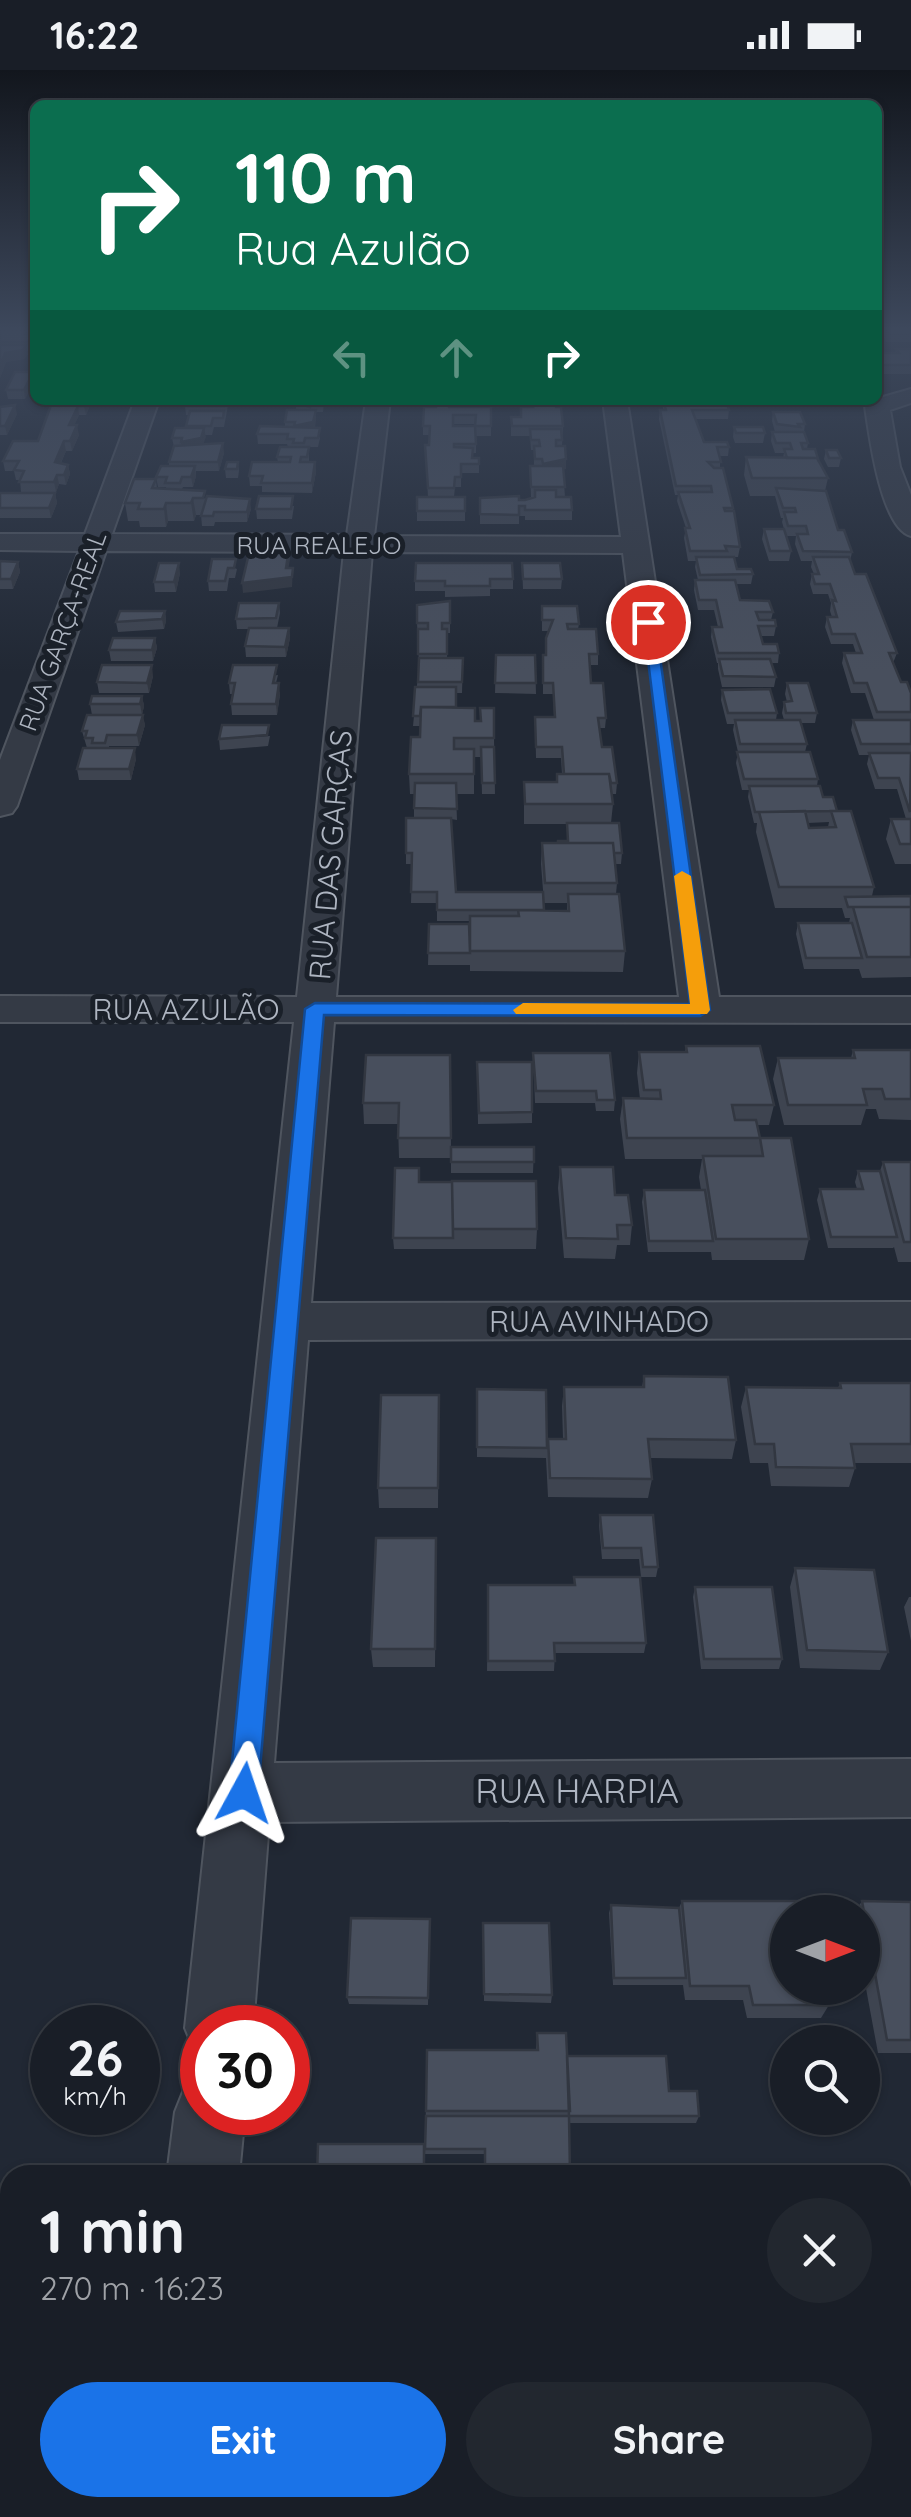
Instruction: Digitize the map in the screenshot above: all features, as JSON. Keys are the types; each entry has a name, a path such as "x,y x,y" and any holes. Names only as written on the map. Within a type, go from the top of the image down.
{"street":[{"name":"RUA GARÇA-REAL","path":"0,806 131,443"},
{"name":"RUA DAS GARÇAS","path":"221,2005 373,443"},
{"path":"623,443 700,1010"},
{"path":"880,443 911,528"},
{"name":"RUA REALEJO","path":"0,542 638,545"},
{"name":"RUA AZULÃO","path":"0,1009 911,1010"},
{"name":"RUA AVINHADO","path":"288,1322 911,1320"},
{"name":"RUA HARPIA","path":"244,1793 911,1788"},
{"path":"204,2165 207,2135"}],"building":[{"path":"12,443 63,443 55,462 68,465 64,475 57,475 54,482 19,482 24,471 14,470 19,461 3,461"},
{"path":"223,443 218,462 169,462 174,446"},
{"path":"476,443 454,447 473,448 472,458 479,458 479,464 461,464 461,477 455,477 454,488 428,488 425,445"},
{"path":"667,443 727,443 729,447 717,447 721,462 708,462 714,468 723,468 733,508 724,508 734,511 740,547 690,551 685,528 690,528 678,492 712,492 711,486 676,486"},
{"path":"790,443 815,449 819,462 817,458 787,458 784,449 792,449"},
{"path":"534,446 565,446 566,459 543,464 542,459 535,459"},
{"path":"280,447 309,447 307,457 301,457 300,462 315,462 312,483 261,483 263,476 249,476 252,462 290,462 291,457 277,457"},
{"path":"826,450 837,450 841,458 829,458"},
{"path":"746,457 817,458 828,478 752,478"},
{"path":"227,462 238,462 237,469 225,469"},
{"path":"161,466 195,466 191,477 182,477 180,483 165,483 167,477 156,477"},
{"path":"530,466 563,466 565,487 531,487"},
{"path":"134,479 156,479 152,488 205,491 203,498 193,498 191,503 138,509 140,503 125,503"},
{"path":"776,488 826,491 838,530 844,530 852,552 803,551 797,534 808,534 806,526 788,526 784,512 796,512 795,508 783,508"},
{"path":"535,490 556,490 556,497 571,497 572,510 525,510 525,506 519,506 519,515 480,514 480,498 519,496 519,500 525,500 535,497"},
{"path":"0,493 55,493 49,508 0,508"},
{"path":"207,496 250,499 247,512 201,516"},
{"path":"259,496 293,496 291,509 256,509"},
{"path":"417,497 465,497 465,511 417,511"},
{"path":"764,529 784,529 791,551 770,551"},
{"path":"250,549 289,549 286,568 293,568 292,577 242,583"},
{"path":"696,557 734,557 737,569 751,569 753,574 700,575"},
{"path":"813,557 849,557 855,574 866,574 897,653 889,653 901,682 907,682 911,693 911,712 877,712 867,683 854,683 844,653 862,653 855,634 832,634 827,617 837,617 832,600 836,601 830,584 815,584 812,574 819,574"},
{"path":"212,559 236,559 234,568 228,568 225,581 208,581"},
{"path":"0,561 18,562 11,579 0,579"},
{"path":"159,563 179,563 174,582 154,582"},
{"path":"416,563 512,563 513,579 490,579 490,586 445,586 445,581 415,581"},
{"path":"522,563 560,563 562,579 523,579"},
{"path":"695,580 735,580 740,600 769,601 773,612 756,612 759,620 775,620 776,626 758,626 763,644 777,644 779,653 718,653 712,627 722,627 716,600 699,600"},
{"path":"450,601 450,623 442,623 442,629 447,629 447,654 418,654 418,629 428,629 428,623 417,623 417,605"},
{"path":"239,603 279,603 276,618 236,619"},
{"path":"542,606 577,606 579,624 567,624 568,629 596,629 598,654 589,654 591,683 603,683 606,718 598,718 602,747 612,747 617,783 611,783 609,774 564,774 562,747 536,747 535,717 555,717 553,683 543,683 543,655 553,620 542,620"},
{"path":"120,611 165,611 162,619 116,622"},
{"path":"249,628 289,628 285,647 245,646"},
{"path":"113,638 155,638 152,650 109,650"},
{"path":"496,655 535,655 536,683 495,683"},
{"path":"419,658 463,658 462,682 418,682"},
{"path":"719,659 770,659 776,677 723,676"},
{"path":"102,665 152,665 147,683 97,682"},
{"path":"233,665 277,665 273,683 279,683 276,704 231,704 235,683 229,683"},
{"path":"787,683 808,683 817,713 786,713 784,702 792,701"},
{"path":"415,687 456,687 456,707 421,707 420,716 413,716"},
{"path":"770,689 777,713 728,713 722,690"},
{"path":"92,696 142,696 140,704 90,704"},
{"path":"421,707 475,708 475,721 481,721 480,708 494,708 494,738 454,738 454,749 474,749 474,774 409,774 411,737 420,737"},
{"path":"87,715 143,715 137,735 107,735 105,743 92,743 93,738 85,738 87,731 82,731"},
{"path":"735,720 800,720 807,744 740,744"},
{"path":"853,720 911,720 911,744 861,744"},
{"path":"222,725 269,725 267,735 219,739"},
{"path":"481,747 494,747 495,783 482,783"},
{"path":"83,748 135,748 129,769 77,769"},
{"path":"737,752 810,752 818,779 744,779"},
{"path":"869,753 911,753 910,812 899,778 878,778"},
{"path":"557,774 609,774 613,804 525,804 524,782 557,782"},
{"path":"415,783 456,783 457,809 414,808"},
{"path":"749,786 820,786 823,797 833,797 837,811 755,812"},
{"path":"805,811 809,828 836,827 831,811 851,811 874,887 779,887 759,812"},
{"path":"406,818 451,818 456,892 543,892 544,910 437,910 437,892 411,892 412,853 406,853"},
{"path":"891,819 911,819 911,844 900,844"},
{"path":"567,823 619,823 622,853 614,853 613,843 558,843 568,841"},
{"path":"542,843 613,843 617,883 545,883"},
{"path":"568,894 619,894 625,951 470,951 470,916 519,916 518,910 569,911"},
{"path":"911,896 911,907 848,907 845,897"},
{"path":"853,907 911,907 911,957 867,957"},
{"path":"798,923 852,923 862,958 806,958"},
{"path":"429,924 469,924 470,953 428,953"},
{"path":"686,1046 760,1046 774,1105 732,1105 735,1120 756,1120 760,1138 627,1138 623,1098 661,1099 660,1090 644,1090 639,1052 687,1052"},
{"path":"853,1050 911,1050 911,1099 885,1099 882,1089 863,1089 867,1105 788,1105 778,1058 855,1058"},
{"path":"533,1053 610,1053 615,1100 597,1100 596,1091 536,1091"},
{"path":"366,1055 450,1055 451,1138 398,1138 399,1103 363,1103"},
{"path":"477,1062 532,1062 532,1112 479,1113"},
{"path":"760,1138 791,1138 809,1239 716,1239 703,1156 763,1156"},
{"path":"451,1147 534,1147 534,1162 451,1162"},
{"path":"883,1162 911,1162 911,1242 904,1242"},
{"path":"560,1167 613,1167 615,1195 628,1195 632,1225 617,1225 618,1239 566,1238"},
{"path":"395,1168 419,1168 419,1182 452,1182 453,1238 393,1238"},
{"path":"858,1171 880,1171 897,1237 831,1237 820,1189 863,1189"},
{"path":"452,1181 536,1181 537,1229 453,1229"},
{"path":"644,1190 705,1190 713,1241 649,1241"},
{"path":"644,1376 728,1377 736,1440 648,1439 652,1479 550,1478 548,1439 566,1439 564,1387 644,1387"},
{"path":"840,1383 911,1383 911,1444 851,1444 855,1468 776,1467 774,1444 755,1444 746,1387 841,1388"},
{"path":"477,1389 546,1390 547,1448 477,1447"},
{"path":"381,1395 439,1395 438,1488 378,1488"},
{"path":"600,1515 653,1515 658,1567 643,1567 641,1548 603,1548"},
{"path":"376,1538 436,1538 435,1649 371,1649"},
{"path":"795,1568 874,1570 888,1652 807,1650"},
{"path":"574,1577 640,1577 646,1643 554,1643 555,1661 488,1661 488,1585 575,1585"},
{"path":"695,1587 772,1587 782,1659 704,1659"},
{"path":"682,1901 770,1901 770,2005 753,2005 749,1986 690,1986"},
{"path":"880,1901 911,1902 911,2040 887,2040 880,2001"},
{"path":"611,1905 679,1908 686,1978 614,1978"},
{"path":"351,1918 430,1919 428,1998 347,1997"},
{"path":"483,1923 549,1923 552,1995 484,1994"},
{"path":"537,2033 566,2033 570,2111 426,2111 427,2050 538,2050"},
{"path":"567,2056 666,2056 669,2091 697,2091 699,2116 569,2116"},
{"path":"426,2116 569,2116 570,2165 485,2165 485,2149 425,2149"},
{"path":"318,2144 424,2144 424,2165 317,2165"}],"slow traffic":[{"path":"523,1010 700,1010 682,876"}],"route":[{"path":"244,1793 315,1009 700,1010 648,622"}]}
